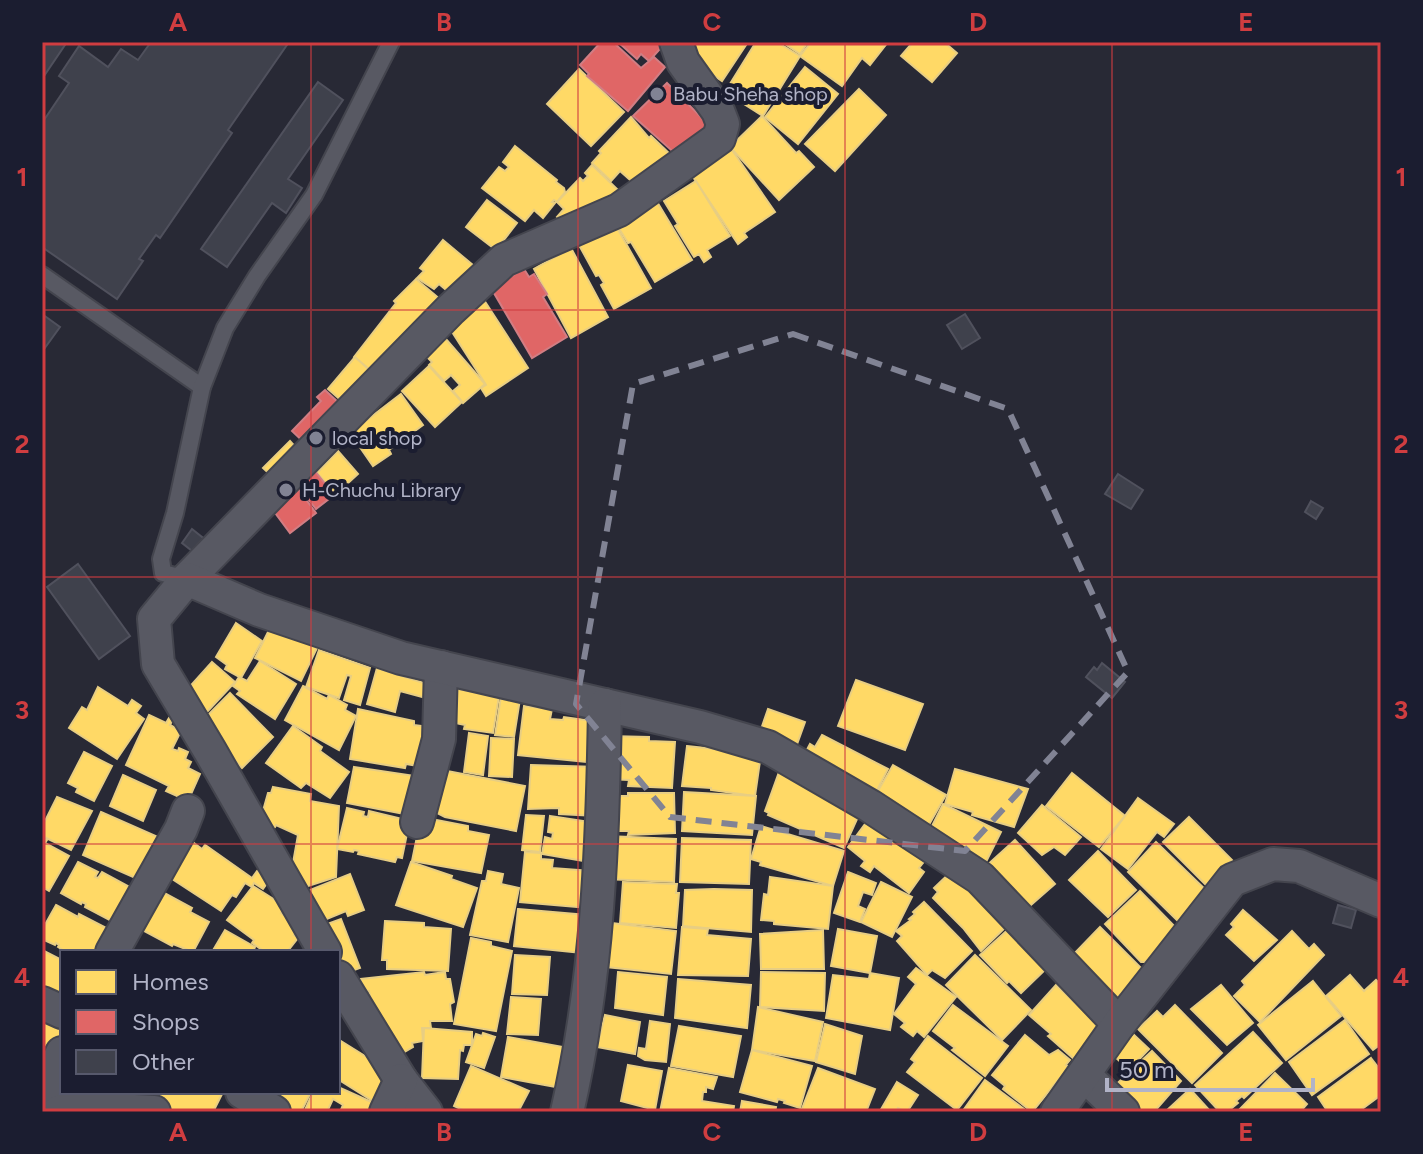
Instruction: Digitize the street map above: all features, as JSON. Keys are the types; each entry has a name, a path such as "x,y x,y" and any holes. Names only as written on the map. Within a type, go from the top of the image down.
{"street":[{"path":"318,948 210,751 158,664 154,619 187,579 451,309 504,260 619,210 719,138 723,124 718,111 683,62 676,42"},
{"path":"187,579 259,610 401,658 700,727 768,747 870,806 980,878 1119,1024"},
{"path":"417,822 439,739 441,667"},
{"path":"567,1112 580,1054 596,923 605,705"},
{"path":"113,950 188,811"},
{"path":"1057,1112 1119,1024 1232,880 1273,864 1299,866 1381,901"},
{"path":"340,980 401,1080 426,1112"},
{"path":"42,1094 60,1057"},
{"path":"1084,1075 1123,1112"},
{"path":"386,1112 401,1080"},
{"path":"245,1094 274,1112"},
{"path":"59,1112 84,1102 114,1110 140,1105"}],"lane":[{"path":"187,579 173,578 163,573 161,559 175,513 202,387 225,328 314,195 391,42"},
{"path":"42,275 202,387"}],"highlighted area":[{"path":"793,334 1008,409 1128,672 965,851 670,817 576,704 633,384"}],"building: Homes":[{"path":"696,42 748,42 722,81 686,57"},
{"path":"756,42 777,42 800,56 763,116 725,92"},
{"path":"782,42 808,42 800,54"},
{"path":"811,42 888,42 870,65 862,58 842,86 800,56"},
{"path":"913,42 944,42 957,53 932,82 901,56"},
{"path":"805,67 838,94 798,144 765,117"},
{"path":"579,69 624,112 591,146 547,104"},
{"path":"859,89 886,115 835,171 805,144"},
{"path":"762,116 796,153 799,151 814,167 779,200 730,147"},
{"path":"631,117 649,138 651,136 675,159 639,188 620,171 611,181 592,163 601,153 599,151"},
{"path":"515,146 564,188 565,192 557,202 552,202 555,203 543,218 534,210 525,221 482,188 499,167 505,171 509,167 503,162"},
{"path":"730,147 775,212 744,233 747,237 738,244 691,174"},
{"path":"592,165 618,190 603,205 565,224 557,217 564,209 557,202 580,178 583,181 588,176 585,173"},
{"path":"696,181 730,236 707,250 711,257 704,262 699,254 694,257 664,201"},
{"path":"487,200 517,223 496,250 466,227"},
{"path":"656,200 692,260 655,282 631,242 628,243 618,227"},
{"path":"615,224 651,288 614,309 601,285 604,283 599,275 596,276 579,245"},
{"path":"443,240 474,266 451,294 439,284 434,289 417,278 424,271 420,268"},
{"path":"571,248 608,317 571,338 534,269"},
{"path":"416,279 441,300 374,373 354,357 396,303 394,301"},
{"path":"484,300 528,368 486,396 481,388 486,385 447,324"},
{"path":"445,338 485,384 463,403 453,391 460,385 451,375 444,381 429,365 432,362 425,355"},
{"path":"355,357 376,376 345,404 328,389"},
{"path":"429,366 462,402 435,427 402,391"},
{"path":"401,394 423,425 373,466 350,433"},
{"path":"290,441 299,451 274,478 263,468"},
{"path":"338,451 358,474 336,494 317,473"},
{"path":"236,623 262,641 241,678 225,669 227,665 216,657"},
{"path":"271,626 317,648 301,681 255,658"},
{"path":"319,650 370,668 360,705 344,700 351,676 347,675 339,698 306,687"},
{"path":"260,661 296,684 275,719 237,694 240,691 233,686 239,677 247,681"},
{"path":"212,662 235,682 206,713 185,692"},
{"path":"377,668 430,685 426,698 400,691 395,712 367,704"},
{"path":"856,680 923,704 905,750 838,726"},
{"path":"303,686 327,699 329,695 347,705 345,710 356,716 339,750 285,720"},
{"path":"98,687 128,706 132,700 141,706 136,713 144,719 117,759 69,728 82,707 87,710"},
{"path":"451,688 499,696 493,733 464,729 465,725 446,721"},
{"path":"230,693 273,737 242,768 200,723"},
{"path":"501,696 520,699 514,737 495,735"},
{"path":"524,706 552,709 550,719 563,720 564,717 601,722 597,763 518,755"},
{"path":"358,709 430,727 424,767 406,764 405,768 350,759"},
{"path":"768,709 805,722 796,747 759,735"},
{"path":"149,715 166,723 169,718 173,719 170,725 181,731 172,749 188,752 185,759 191,762 188,768 200,774 188,801 166,791 169,786 126,765"},
{"path":"293,726 349,772 330,798 306,783 301,788 266,763"},
{"path":"469,733 488,736 483,775 464,772"},
{"path":"822,735 888,769 870,804 801,761 810,744 815,747"},
{"path":"608,736 649,737 649,741 675,742 672,788 628,786 629,780 607,779"},
{"path":"491,738 514,739 512,777 489,776"},
{"path":"687,746 761,754 755,796 682,786"},
{"path":"84,752 112,766 94,801 76,792 78,788 68,783"},
{"path":"531,765 599,767 596,816 559,814 559,808 528,809"},
{"path":"893,765 946,795 926,830 872,801"},
{"path":"354,767 422,777 415,816 347,803"},
{"path":"955,769 1028,789 1014,827 945,804"},
{"path":"442,770 525,786 516,831 445,817 435,812"},
{"path":"779,772 862,808 844,848 768,815 765,811"},
{"path":"1072,773 1125,816 1099,847 1046,806"},
{"path":"123,775 156,790 143,821 110,806"},
{"path":"273,787 311,794 310,801 339,806 336,877 302,888 293,863 298,835 276,825 263,824 261,818 268,793"},
{"path":"684,792 756,796 752,835 682,831"},
{"path":"628,793 674,793 675,833 628,835 629,831 607,831 607,796 628,796"},
{"path":"57,797 92,811 71,850 42,836 42,827"},
{"path":"1138,798 1174,824 1164,837 1157,832 1128,869 1101,849"},
{"path":"943,804 1001,832 983,868 925,840"},
{"path":"1042,805 1081,837 1065,855 1054,847 1042,855 1018,833"},
{"path":"347,808 364,812 363,816 368,817 369,811 406,820 409,824 402,858 397,857 395,862 358,854 359,851 337,849"},
{"path":"101,812 167,841 149,884 83,855"},
{"path":"526,815 544,816 540,852 522,850"},
{"path":"550,816 597,823 590,862 542,854 545,837 552,839 553,833 548,832"},
{"path":"871,816 927,858 919,868 924,872 909,893 874,866 870,872 861,866 865,861 848,847"},
{"path":"421,817 468,826 468,831 489,835 481,873 412,861"},
{"path":"1189,817 1232,860 1207,886 1163,842"},
{"path":"761,826 844,851 833,886 760,865 761,862 751,859"},
{"path":"607,836 676,839 674,882 605,879"},
{"path":"42,838 47,840 45,843 69,856 49,891 42,887"},
{"path":"682,838 751,840 749,884 680,882"},
{"path":"190,840 202,849 205,845 252,878 257,871 270,879 263,889 254,883 252,887 245,883 221,911 163,873"},
{"path":"1015,840 1055,884 1024,911 985,867"},
{"path":"1156,842 1211,895 1182,925 1128,872"},
{"path":"1098,851 1136,890 1108,917 1069,880"},
{"path":"525,852 541,853 541,859 553,860 552,868 591,871 588,908 520,902"},
{"path":"78,862 98,872 95,877 98,878 102,872 135,890 117,924 85,907 86,904 61,893"},
{"path":"411,862 477,888 463,927 396,905"},
{"path":"955,868 1010,923 981,951 933,898 938,892 934,888"},
{"path":"488,871 503,874 501,884 519,888 508,942 470,935 482,881 486,881"},
{"path":"848,872 876,883 872,895 863,892 858,906 865,909 860,922 834,913"},
{"path":"350,874 364,910 348,916 346,911 322,921 310,890"},
{"path":"770,877 833,886 828,929 761,920"},
{"path":"623,882 677,884 676,928 620,923"},
{"path":"881,882 912,897 892,937 861,922"},
{"path":"253,886 286,907 281,913 294,923 298,930 294,935 298,938 289,950 262,950 227,920"},
{"path":"155,888 192,908 190,912 209,922 194,950 172,946 135,926"},
{"path":"685,890 752,890 751,932 683,926"},
{"path":"1140,891 1180,932 1145,962 1141,962 1105,924"},
{"path":"924,902 972,951 945,978 932,970 927,975 897,941 902,936 896,931 911,920 915,914 913,912"},
{"path":"56,905 116,933 107,950 63,950 56,943 42,939 42,930"},
{"path":"518,909 587,915 591,954 514,946"},
{"path":"1243,910 1277,940 1254,961 1226,935"},
{"path":"341,919 360,968 346,973 340,950 337,950 327,924"},
{"path":"385,921 424,923 424,927 451,929 448,971 387,969 387,960 382,960"},
{"path":"604,922 676,931 671,974 597,966"},
{"path":"1013,925 1047,968 1021,993 980,955"},
{"path":"682,927 708,929 707,935 751,939 748,976 678,975"},
{"path":"1100,927 1144,971 1113,1002 1070,958"},
{"path":"838,929 877,936 870,973 831,966"},
{"path":"225,930 255,947 254,950 213,950"},
{"path":"823,930 824,969 761,969 760,934"},
{"path":"1292,931 1309,949 1314,944 1324,955 1260,1022 1234,996 1245,985 1242,981"},
{"path":"471,938 512,951 496,1031 454,1024"},
{"path":"42,950 60,959 60,1010 42,1001"},
{"path":"515,955 550,957 547,995 512,994"},
{"path":"975,955 1031,1010 1002,1040 946,985"},
{"path":"916,968 956,997 924,1037 917,1031 913,1036 901,1027 905,1023 894,1014 916,984 908,977"},
{"path":"424,972 425,975 445,972 446,979 450,979 454,1002 450,1004 452,1021 430,1021 431,1028 422,1028 423,1041 412,1043 413,1047 396,1057 374,1019 369,991 361,990 361,979"},
{"path":"618,972 667,977 663,1015 615,1008"},
{"path":"761,972 825,973 824,1011 760,1007"},
{"path":"870,973 899,978 890,1030 826,1018 833,975 869,979"},
{"path":"1350,975 1364,991 1376,980 1381,985 1381,1044 1373,1050 1326,996"},
{"path":"678,979 751,985 747,1028 675,1018"},
{"path":"1313,981 1341,1016 1286,1060 1258,1025"},
{"path":"1056,985 1102,1028 1074,1059 1029,1015"},
{"path":"1221,985 1253,1023 1227,1045 1191,1009"},
{"path":"511,997 541,999 538,1035 507,1034"},
{"path":"953,1005 1008,1046 985,1076 933,1031"},
{"path":"1175,1005 1222,1053 1192,1083 1138,1029 1157,1011 1163,1017"},
{"path":"42,1007 60,1016 60,1040 42,1058"},
{"path":"758,1007 823,1022 815,1061 752,1050"},
{"path":"605,1015 640,1022 635,1054 597,1047"},
{"path":"1345,1020 1369,1054 1312,1095 1289,1062"},
{"path":"650,1021 670,1024 666,1062 645,1060 638,1056 639,1048 646,1049"},
{"path":"825,1024 862,1036 855,1074 816,1062"},
{"path":"679,1026 741,1036 733,1077 671,1066"},
{"path":"424,1028 472,1032 472,1045 464,1045 463,1051 460,1050 458,1079 422,1078"},
{"path":"1253,1032 1282,1063 1227,1112 1220,1112 1195,1085"},
{"path":"483,1033 495,1037 484,1068 466,1062 476,1034 482,1036"},
{"path":"1132,1033 1149,1049 1129,1070 1112,1054"},
{"path":"1025,1035 1049,1055 1058,1050 1070,1060 1066,1065 1069,1067 1032,1112 1003,1089 1005,1086 992,1075"},
{"path":"928,1036 982,1078 957,1110 907,1072 915,1062 911,1059"},
{"path":"508,1037 563,1047 556,1087 501,1077"},
{"path":"340,1042 394,1074 379,1105 340,1081"},
{"path":"752,1050 812,1066 800,1108 778,1099 777,1102 740,1092"},
{"path":"1152,1051 1181,1081 1154,1112 1127,1112 1108,1092"},
{"path":"1371,1058 1381,1071 1381,1095 1358,1112 1328,1112 1318,1097"},
{"path":"628,1065 662,1071 655,1110 621,1101"},
{"path":"471,1066 529,1091 518,1112 467,1112 454,1106"},
{"path":"669,1068 717,1077 713,1089 706,1087 702,1101 734,1106 733,1112 660,1112"},
{"path":"818,1068 875,1089 866,1112 801,1111"},
{"path":"1275,1073 1307,1104 1300,1112 1237,1112"},
{"path":"985,1080 1028,1112 962,1112"},
{"path":"897,1082 918,1095 907,1112 898,1108 896,1112 880,1111"},
{"path":"340,1088 385,1108 383,1112 340,1112 343,1105 333,1099 327,1112 304,1112 312,1094 340,1094"},
{"path":"1190,1089 1211,1112 1165,1112"},
{"path":"145,1094 222,1094 213,1112 169,1112"},
{"path":"272,1094 310,1094 301,1112 282,1112"},
{"path":"742,1101 776,1107 775,1112 740,1112"}],"building: Shops":[{"path":"601,42 613,42 641,68 654,57 665,67 628,111 587,76 589,74 580,65"},
{"path":"618,42 659,42 660,49 649,61 641,54 637,59"},
{"path":"667,83 710,126 679,157 633,116"},
{"path":"524,269 529,277 534,274 547,294 543,297 567,337 532,358 491,288"},
{"path":"325,390 341,405 310,448 292,431 321,401 317,397"},
{"path":"311,466 334,495 316,509 293,480"},
{"path":"293,482 316,513 290,533 267,502"}],"building: Other":[{"path":"42,42 67,42 42,79"},
{"path":"151,42 289,42 228,130 232,133 160,238 156,235 139,259 143,261 117,299 42,247 42,123 69,83 59,76 79,46 108,67 121,49 138,60"},
{"path":"318,82 343,100 288,179 302,188 286,213 272,203 227,267 201,249"},
{"path":"42,314 60,327 42,352"},
{"path":"965,314 980,338 962,349 947,325"},
{"path":"1118,474 1143,490 1131,509 1105,494"},
{"path":"1311,501 1323,508 1316,519 1305,512"},
{"path":"192,529 207,541 196,554 182,543"},
{"path":"78,564 130,636 99,659 47,587"},
{"path":"1102,663 1125,682 1112,698 1086,677"},
{"path":"1338,905 1356,910 1351,928 1333,923"}],"place":[{"name":"Babu Sheha shop","path":"657,94"},
{"name":"local shop","path":"316,438"},
{"name":"H-Chuchu Library","path":"286,490"}]}
